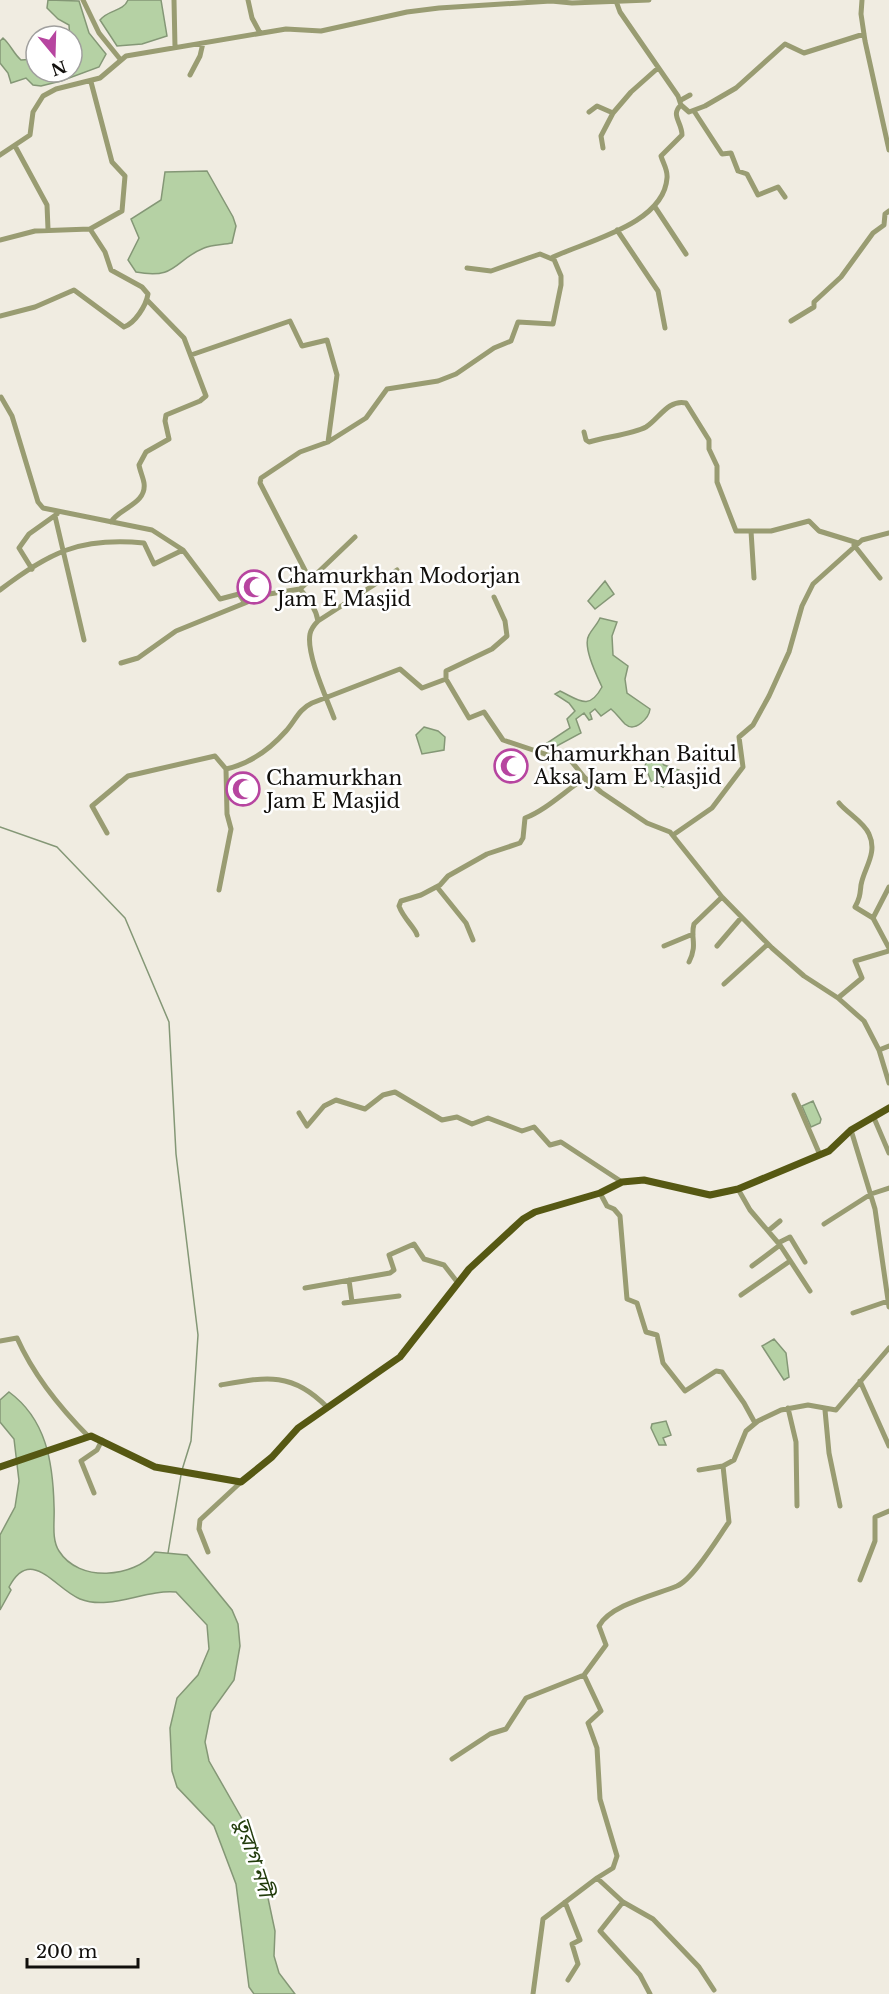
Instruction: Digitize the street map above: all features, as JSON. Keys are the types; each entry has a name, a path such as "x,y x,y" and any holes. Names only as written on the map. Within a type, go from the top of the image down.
{"main road":[{"path":"0,1467 89,1437 102,1440 159,1467 241,1482 272,1456 298,1428 400,1357 458,1283 523,1219 549,1207 600,1193 622,1182 644,1180 710,1195 738,1189 829,1151 851,1130 889,1108"}],"street":[{"path":"83,0 99,33 120,59"},
{"path":"174,0 175,47"},
{"path":"248,0 252,18 260,33"},
{"path":"0,155 30,135 33,112 43,96 56,89 92,82 100,78 120,59 175,47 286,29 328,30 407,12 551,1 572,3 649,0"},
{"path":"862,0 861,14 864,33 889,150"},
{"path":"616,1 621,12 689,112 736,88 785,44 804,53 864,33"},
{"path":"190,75 200,56 202,43"},
{"path":"603,148 602,136 613,113 631,92 658,68"},
{"path":"0,240 48,229 90,229 122,211 125,176 112,162 92,82"},
{"path":"552,259 617,230 655,207 668,181 662,156 682,135 676,114 681,102 690,95"},
{"path":"589,112 597,106 613,113"},
{"path":"693,111 703,122 722,154 732,154 738,171 747,174 758,195 778,186 785,197"},
{"path":"15,146 47,205 48,229"},
{"path":"655,207 686,254"},
{"path":"791,321 814,307 814,302 841,277 873,233 885,223 885,214 889,211"},
{"path":"0,316 34,307 74,290 124,327 131,323 147,300 148,294 142,287 111,270 105,252 90,229"},
{"path":"617,230 658,291 664,328"},
{"path":"310,580 260,481 300,453 328,442 366,417 387,389 438,381 456,374 494,348 511,341 518,322 553,324 561,276 552,259 540,254 491,271 467,268"},
{"path":"111,522 115,516 137,501 143,492 144,482 139,465 146,452 169,439 166,416 206,396 181,333 147,300"},
{"path":"191,355 290,321 302,346 327,340 336,375 328,442"},
{"path":"0,397 15,425 38,502 43,508 57,514 152,530 183,550 218,598 239,594 245,603"},
{"path":"584,432 589,442 640,429 667,408 681,402 686,403 709,440 717,466 717,482 736,531 771,531 809,521 819,531 856,544 880,578"},
{"path":"57,514 61,551 84,640"},
{"path":"32,569 19,548 29,534 57,514"},
{"path":"751,531 754,578"},
{"path":"673,835 712,808 743,767 739,738 753,725 769,696 789,652 802,606 813,584 856,544 889,533"},
{"path":"121,663 138,658 176,631 263,595 300,589 356,537"},
{"path":"0,590 61,551 91,542 145,544 154,564 183,550"},
{"path":"334,718 317,673 310,634 318,621 397,570"},
{"path":"300,589 311,603 318,621"},
{"path":"494,597 505,621 507,636 492,649 446,671 446,679 469,718 485,713 503,740 551,756 564,754 585,778 647,823 673,835 741,918 804,976 838,998 864,1021 879,1050 889,1083"},
{"path":"226,769 251,760 282,735 305,707 327,698 400,669 422,688 446,679"},
{"path":"107,833 92,806 128,776 215,756 226,769 231,829 219,890"},
{"path":"417,935 416,930 406,922 399,903 436,887 448,876 487,854 520,843 524,838 525,818 536,815 547,804 585,778"},
{"path":"838,998 862,978 855,961 889,949 873,918 855,907 861,897 862,882 869,869 872,855 869,833 839,803"},
{"path":"436,887 466,923 473,940"},
{"path":"873,918 889,887"},
{"path":"689,962 695,945 693,934 697,920 722,897"},
{"path":"717,946 741,918"},
{"path":"664,946 693,934"},
{"path":"724,984 768,944"},
{"path":"879,1050 889,1046"},
{"path":"299,1113 307,1126 324,1106 336,1100 365,1109 383,1095 395,1092 442,1120 457,1117 472,1124 488,1118 522,1131 534,1127 550,1145 561,1142 622,1182"},
{"path":"794,1095 820,1155"},
{"path":"874,1118 889,1153"},
{"path":"851,1130 871,1194 888,1288 889,1307"},
{"path":"824,1224 871,1194 889,1188"},
{"path":"738,1189 750,1210 779,1244 810,1291"},
{"path":"600,1193 607,1206 614,1209 620,1216 627,1299 637,1303 646,1332 657,1335 663,1363 685,1391 716,1371 722,1372 755,1423"},
{"path":"768,1231 780,1221"},
{"path":"752,1266 790,1237 805,1262"},
{"path":"306,1288 390,1273 394,1270 388,1254 414,1244 424,1259 444,1265 458,1283"},
{"path":"741,1295 790,1261"},
{"path":"349,1280 352,1302"},
{"path":"344,1303 399,1296"},
{"path":"853,1313 888,1301"},
{"path":"0,1341 17,1338 38,1376 89,1437"},
{"path":"699,1470 723,1466 734,1460 746,1431 755,1423 788,1408 808,1405 832,1411 838,1408 889,1348"},
{"path":"221,1385 249,1380 284,1378 327,1407"},
{"path":"860,1381 889,1446"},
{"path":"788,1408 796,1442 797,1506"},
{"path":"825,1410 829,1453 840,1506"},
{"path":"94,1493 81,1461 97,1450 102,1440"},
{"path":"452,1759 490,1734 506,1729 526,1698 584,1675 606,1645 599,1626 605,1618 637,1600 686,1582 729,1522 723,1466"},
{"path":"208,1552 199,1529 200,1520 241,1482"},
{"path":"860,1580 875,1541 875,1517 889,1511"},
{"path":"533,1994 543,1919 613,1868 617,1856 600,1799 598,1755 588,1724 602,1712 584,1675"},
{"path":"597,1878 623,1902 653,1919 699,1967 714,1990"},
{"path":"565,1902 580,1940 572,1944 578,1964 568,1980"},
{"path":"623,1902 600,1931 640,1975 650,1994"}],"water":[{"path":"48,0 79,1 89,33 106,54 99,67 84,73 84,24 67,24 47,8"},
{"path":"128,0 161,0 167,36 142,44 117,46 100,20 123,7"},
{"path":"3,38 16,55 24,60 24,79 11,83 8,73 0,63 0,41"},
{"path":"207,171 233,217 236,226 232,243 204,248 168,271 149,274 136,272 128,260 139,238 131,219 161,200 165,172"},
{"path":"605,581 614,594 595,609 588,601"},
{"path":"600,618 617,622 612,636 613,655 628,666 625,679 627,693 650,709 649,713 641,723 633,727 625,724 611,709 601,716 595,709 590,713 592,719 589,720 584,713 576,719 581,733 555,747 548,746 547,743 570,728 567,719 575,711 569,703 555,694 560,691 578,700 588,701 593,699 602,687 587,646 589,635"},
{"path":"424,727 438,731 445,737 444,750 422,754 416,735"},
{"path":"657,756 664,765 679,770 663,787 651,781 645,766 647,760"},
{"path":"813,1101 821,1119 820,1123 811,1127 802,1106"},
{"path":"774,1339 786,1353 789,1377 784,1380 762,1346"},
{"name":"তুরাগ নদী","path":"9,1392 32,1415 45,1443 52,1473 55,1541 59,1551 68,1561 79,1568 107,1573 121,1572 134,1567 146,1561 155,1552 187,1555 232,1610 238,1624 240,1646 234,1680 211,1712 205,1742 209,1761 241,1817 261,1865 275,1931 274,1956 279,1973 295,1994 254,1994 249,1987 236,1884 214,1826 177,1787 172,1771 170,1728 177,1698 198,1675 209,1649 207,1625 176,1592 103,1603 91,1602 71,1594 35,1570 26,1570 17,1575 9,1587 11,1590 0,1610 0,1535 15,1507 19,1481 14,1439 0,1422 0,1400"},
{"path":"666,1421 671,1435 663,1438 666,1445 659,1445 651,1428 652,1424"}],"waterway":[{"path":"0,827 57,847 125,918 169,1022 176,1154 198,1335 191,1441 182,1470"},
{"path":"168,1553 181,1475"}],"place":[{"name":"Chamurkhan Modorjan Jam E Masjid","path":"254,587"},
{"name":"Chamurkhan Baitul Aksa Jam E Masjid","path":"511,766"},
{"name":"Chamurkhan Jam E Masjid","path":"243,789"}]}
